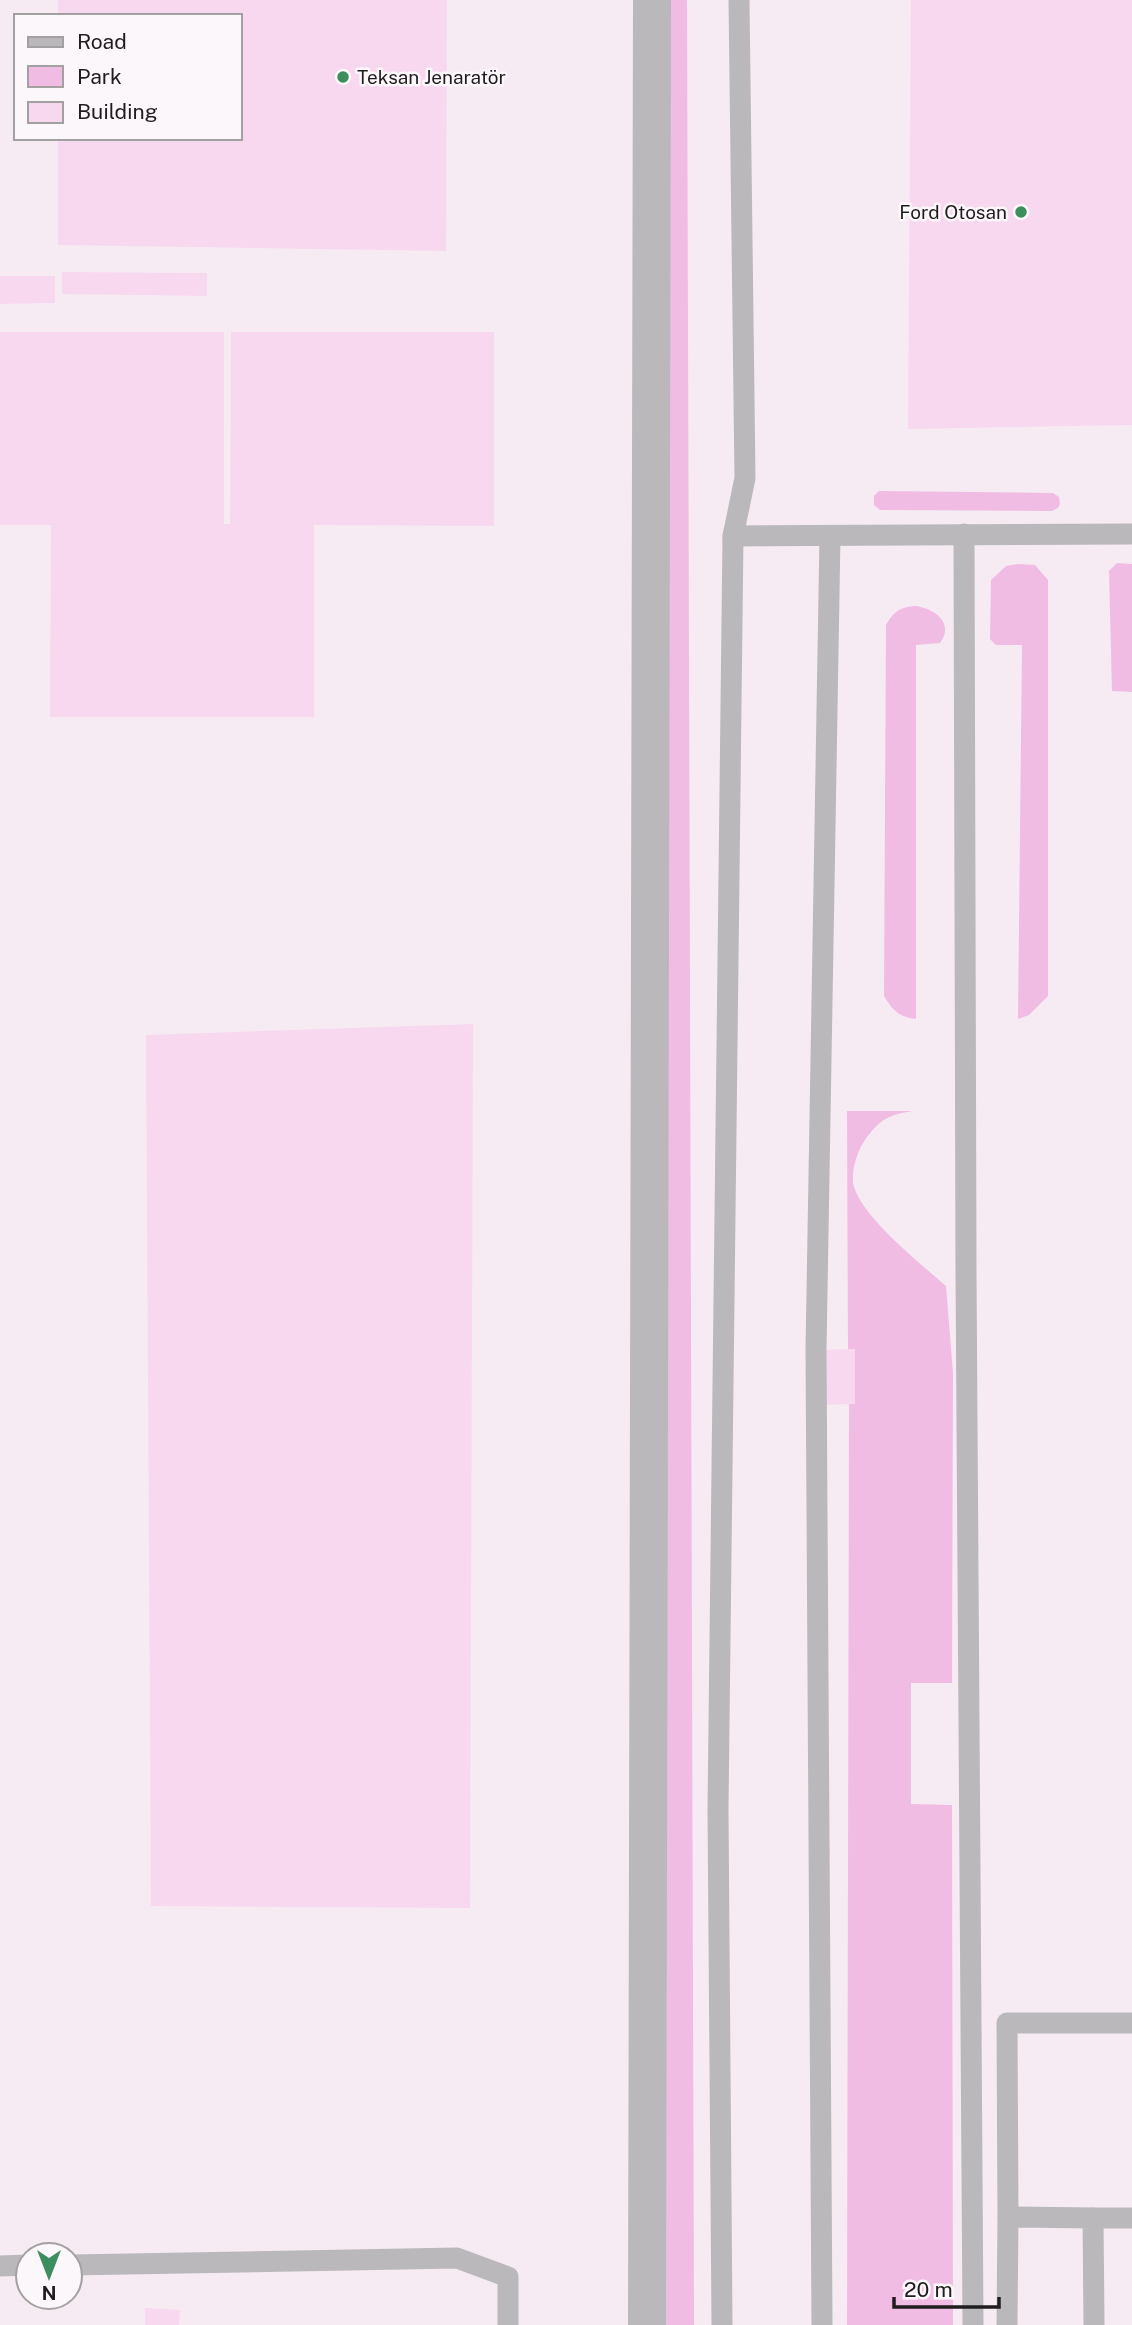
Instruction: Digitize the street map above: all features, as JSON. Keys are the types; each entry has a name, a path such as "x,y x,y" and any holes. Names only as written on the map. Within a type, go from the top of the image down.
{"street":[{"path":"647,2325 652,0"}],"lane":[{"path":"722,2325 718,1809 733,536 745,478 739,0"},
{"path":"964,534 973,2325"},
{"path":"733,536 1132,534"},
{"path":"822,2325 816,1350 830,536"},
{"path":"1007,2325 1007,2023 1132,2023"},
{"path":"1008,2217 1132,2218"},
{"path":"1093,2218 1094,2325"},
{"path":"84,2265 457,2258 508,2277 508,2325"}],"shaded area":[{"path":"0,0 1132,0 1132,2325 0,2325"}],"green space":[{"path":"651,0 687,0 694,2325 632,2325"},
{"path":"879,491 1053,493 1059,497 1060,504 1052,511 880,510 874,505 874,496"},
{"path":"1117,563 1132,564 1132,692 1112,691 1109,571"},
{"path":"1035,565 1048,580 1048,996 1029,1015 1018,1019 1022,645 996,645 990,639 991,580 1006,566"},
{"path":"915,606 935,613 944,623 945,629 940,643 916,645 916,1019 897,1012 884,996 886,625 898,611"},
{"path":"847,1111 913,1111 885,1119 870,1133 857,1156 853,1182 869,1213 908,1253 946,1286 953,1373 952,1683 911,1683 911,1804 952,1805 953,2325 847,2325 849,1404 855,1404 848,1350"}],"building":[{"name":"Teksan Jenaratör","path":"58,0 447,0 446,251 58,245 58,140 242,140 242,14 58,14"},
{"name":"Ford Otosan","path":"911,0 1132,0 1132,425 908,429"},
{"path":"62,272 207,273 207,296 62,294"},
{"path":"0,276 55,276 55,303 0,304"},
{"path":"0,332 224,332 224,524 230,524 231,332 494,332 494,526 314,525 314,717 50,717 51,525 0,525"},
{"path":"473,1024 470,1908 151,1906 146,1035"},
{"path":"855,1349 855,1404 818,1405 817,1350"},
{"path":"145,2308 180,2310 179,2325 145,2325"}],"place":[{"name":"Teksan Jenaratör","path":"343,77"},
{"name":"Ford Otosan","path":"1021,212"}]}
